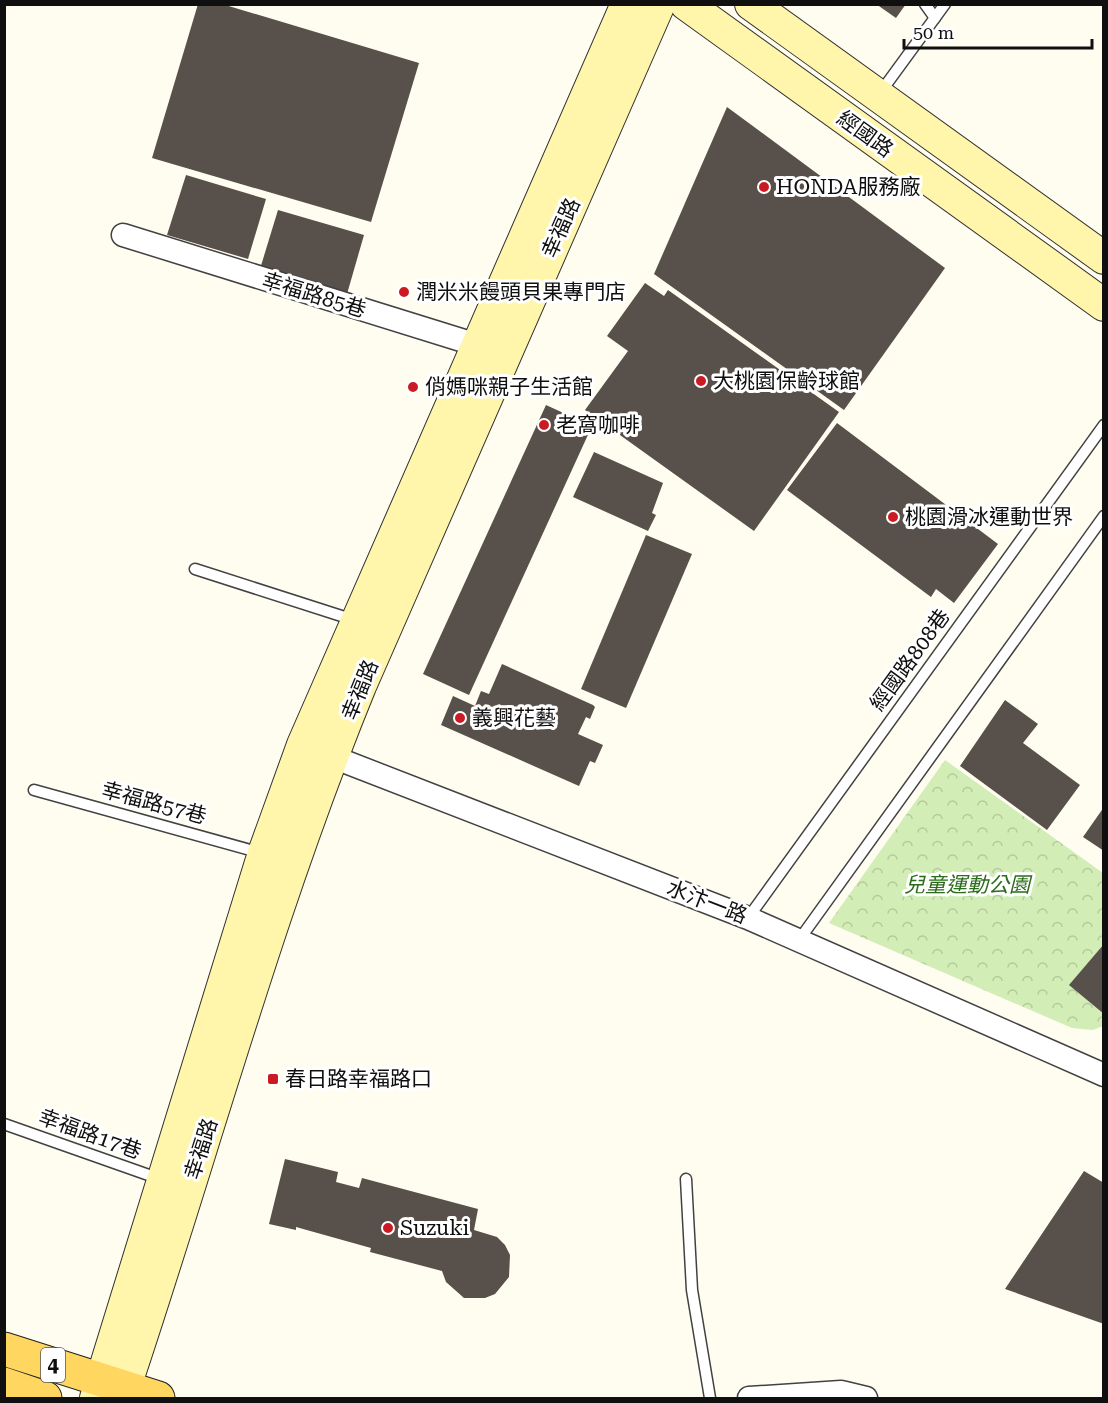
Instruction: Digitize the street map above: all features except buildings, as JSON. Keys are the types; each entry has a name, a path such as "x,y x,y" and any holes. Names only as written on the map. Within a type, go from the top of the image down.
{"main road":[{"name":"4","path":"4,1349 111,1391 158,1398"},
{"name":"4","path":"4,1384 45,1398"}],"street":[{"name":"幸福路","path":"111,1391 293,861 627,4"},
{"name":"幸福路","path":"111,1391 163,1181 264,854 303,745 357,621 492,350 659,4"},
{"name":"經國路","path":"686,4 1104,305"},
{"name":"經國路","path":"751,4 1104,258"},
{"name":"幸福路85巷","path":"123,235 492,350"},
{"name":"水汴一路","path":"303,745 748,918 1104,1075"},
{"path":"749,1398 841,1392 866,1398"}],"lane":[{"path":"925,4 935,18"},
{"path":"878,96 945,4"},
{"name":"經國路808巷","path":"748,918 1104,425"},
{"path":"799,940 1104,516"},
{"path":"195,569 357,621"},
{"name":"幸福路57巷","path":"34,790 264,854"},
{"name":"幸福路17巷","path":"4,1124 163,1181"},
{"path":"686,1179 692,1290 710,1398"}],"green space":[{"name":"兒童運動公園","path":"945,760 1103,873 1103,1026 1093,1030 1072,1028 829,923"}],"place":[{"name":"HONDA服務廠","path":"764,187"},
{"name":"潤米米饅頭貝果專門店","path":"404,292"},
{"name":"大桃園保齡球館","path":"701,381"},
{"name":"俏媽咪親子生活館","path":"413,387"},
{"name":"老窩咖啡","path":"544,425"},
{"name":"桃園滑冰運動世界","path":"893,517"},
{"name":"義興花藝","path":"460,718"},
{"name":"春日路幸福路口","path":"273,1079"},
{"name":"Suzuki","path":"388,1228"}]}
